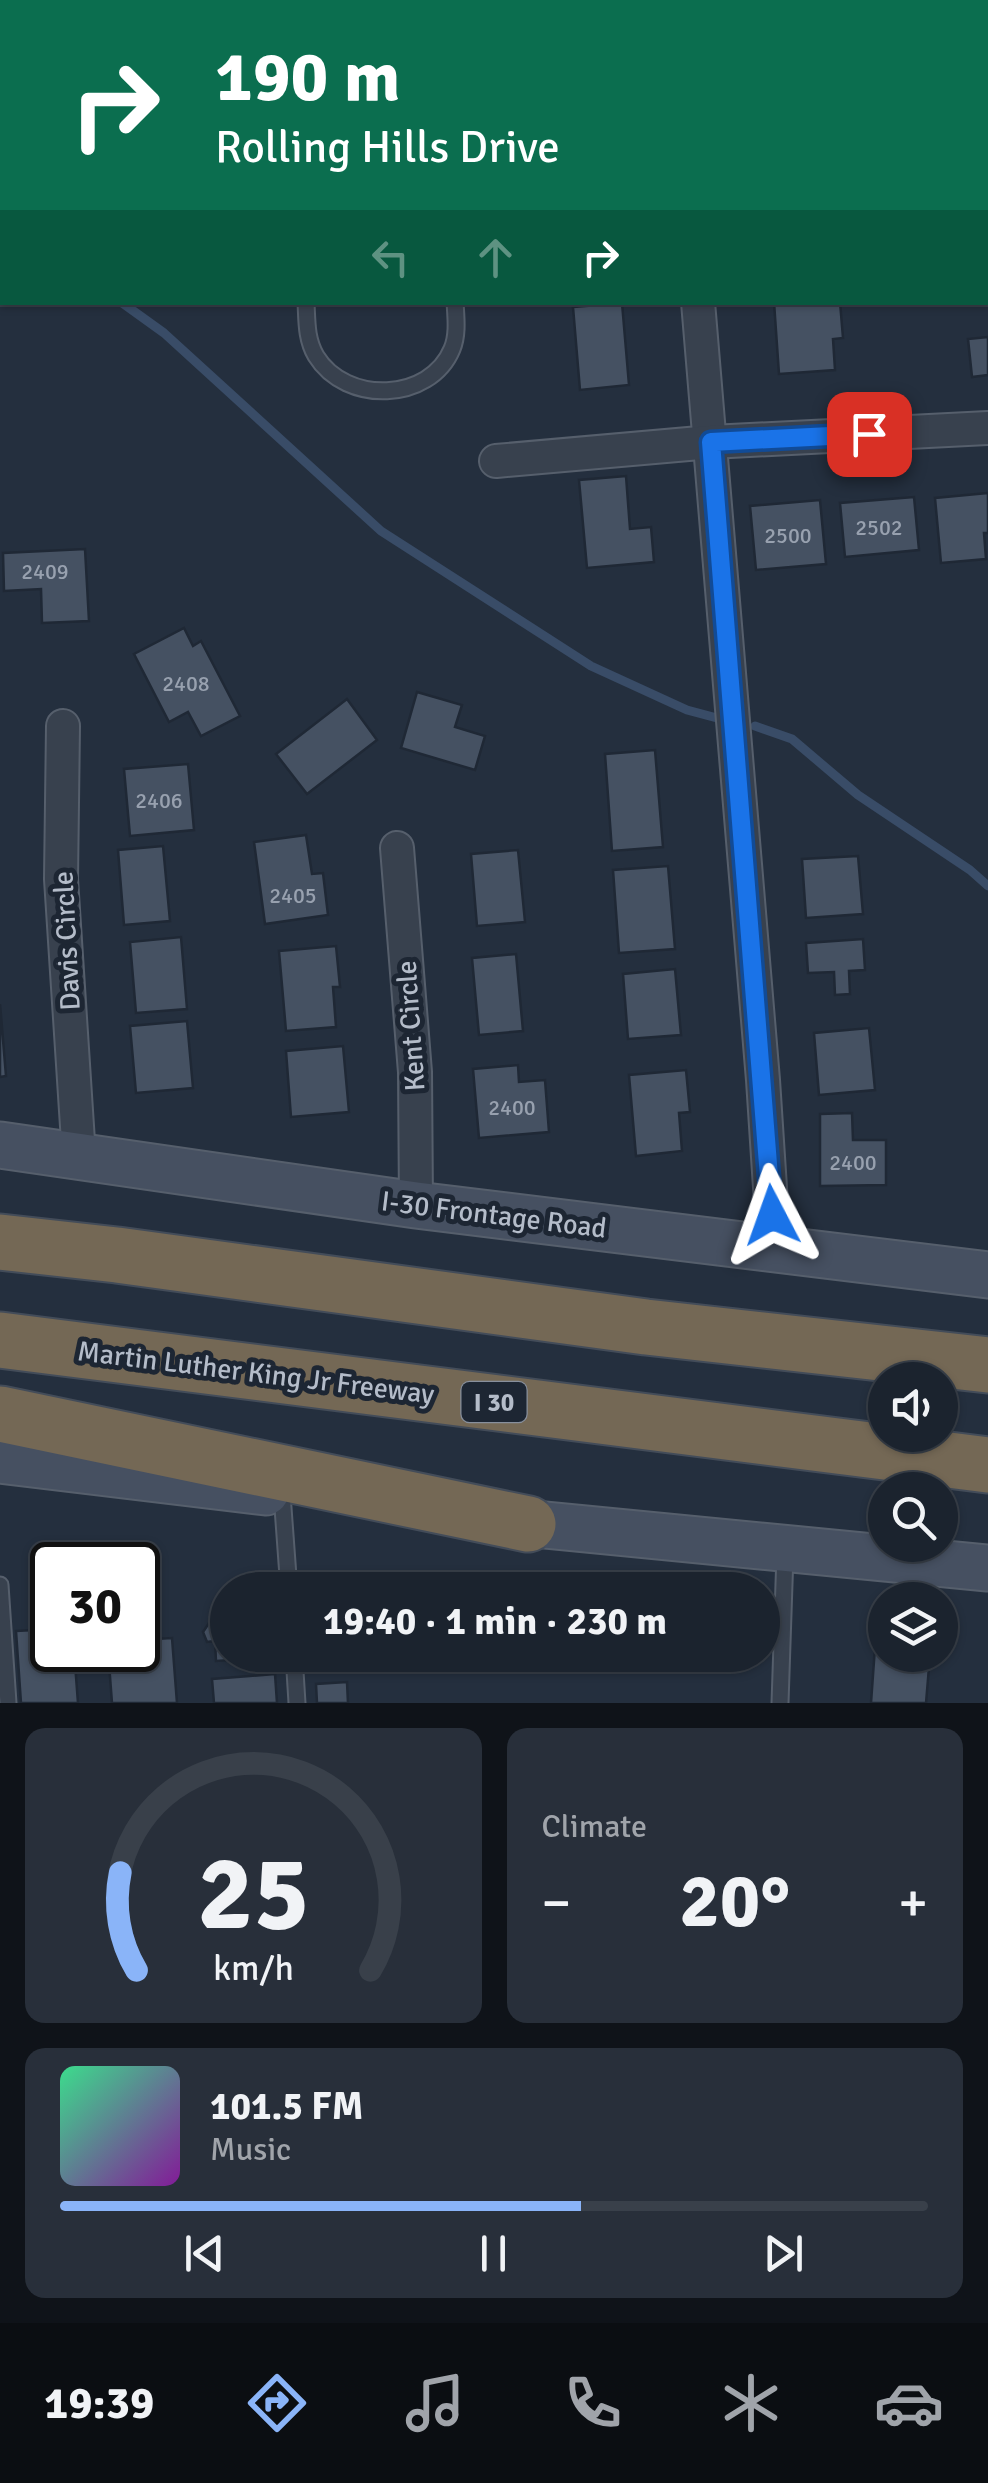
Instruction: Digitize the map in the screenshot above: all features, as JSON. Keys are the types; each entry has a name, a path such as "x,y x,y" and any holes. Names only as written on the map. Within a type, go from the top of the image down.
{"highway":[{"path":"0,1242 646,1327 988,1364"},
{"name":"Martin Luther King Jr Freeway","path":"0,1340 988,1465"},
{"path":"0,1414 528,1524"}],"main road":[{"name":"I-30 Frontage Road","path":"0,1145 416,1206 988,1275"},
{"path":"0,1460 528,1524 988,1568"}],"street":[{"path":"698,305 774,1248"},
{"path":"496,461 711,442 988,428"},
{"name":"Davis Circle","path":"63,726 61,879 79,1156"},
{"name":"Kent Circle","path":"397,848 415,1072 416,1206"}],"lane":[{"path":"306,305 308,338 316,355 330,373 352,387 373,392 411,385 444,364 456,332 456,305"},
{"path":"282,1494 288,1572"},
{"path":"780,1703 785,1550"},
{"path":"0,1585 8,1703"},
{"path":"295,1672 297,1703"}],"building":[{"path":"622,305 629,385 580,390 573,307"},
{"path":"774,305 840,305 843,338 833,339 835,370 779,374"},
{"path":"988,337 988,375 972,377 968,339"},
{"path":"626,476 630,529 651,527 654,562 587,568 579,480"},
{"path":"988,493 986,559 941,563 935,498"},
{"path":"914,497 919,550 845,557 840,503"},
{"path":"820,500 826,564 756,570 750,506"},
{"path":"85,549 89,621 42,623 41,589 4,591 3,553"},
{"path":"184,628 193,646 201,641 240,716 201,736 188,712 169,722 134,654"},
{"path":"417,692 462,705 455,727 485,736 475,770 401,748"},
{"path":"347,699 377,740 307,794 276,754"},
{"path":"655,750 663,847 612,851 605,754"},
{"path":"188,764 194,830 130,836 124,769"},
{"path":"306,835 312,874 323,873 328,915 265,924 254,842"},
{"path":"163,846 170,921 124,925 118,850"},
{"path":"518,850 525,922 477,926 471,854"},
{"path":"858,856 863,914 806,918 802,859"},
{"path":"668,866 675,949 619,953 613,870"},
{"path":"181,937 187,1009 136,1013 130,942"},
{"path":"863,939 865,970 849,971 850,994 835,995 834,972 808,973 806,943"},
{"path":"336,946 340,987 333,987 336,1027 286,1031 279,951"},
{"path":"516,954 523,1031 479,1035 472,958"},
{"path":"675,969 681,1035 628,1039 623,974"},
{"path":"0,1004 6,1076 0,1077"},
{"path":"187,1021 193,1088 136,1093 130,1026"},
{"path":"869,1028 875,1090 819,1095 814,1033"},
{"path":"343,1046 349,1112 291,1117 286,1051"},
{"path":"518,1065 519,1082 545,1080 549,1132 479,1138 473,1069"},
{"path":"686,1070 690,1112 679,1113 682,1151 636,1156 629,1075"},
{"path":"852,1113 853,1140 886,1140 886,1185 820,1186 820,1114"},
{"path":"209,1623 210,1642 207,1642 203,1632"},
{"path":"30,1630 30,1672 76,1672 78,1703 21,1703 16,1631"},
{"path":"172,1638 177,1703 112,1703 110,1672 160,1672 160,1639"},
{"path":"873,1672 929,1672 926,1703 871,1703"},
{"path":"275,1674 277,1703 214,1703 212,1679"},
{"path":"347,1682 348,1703 317,1703 316,1684"}],"waterway":[{"path":"125,305 164,333 381,531 591,666 687,710 717,718"},
{"path":"755,726 792,739 858,795 988,886"}],"route":[{"path":"772,1215 711,442 869,434"}]}
